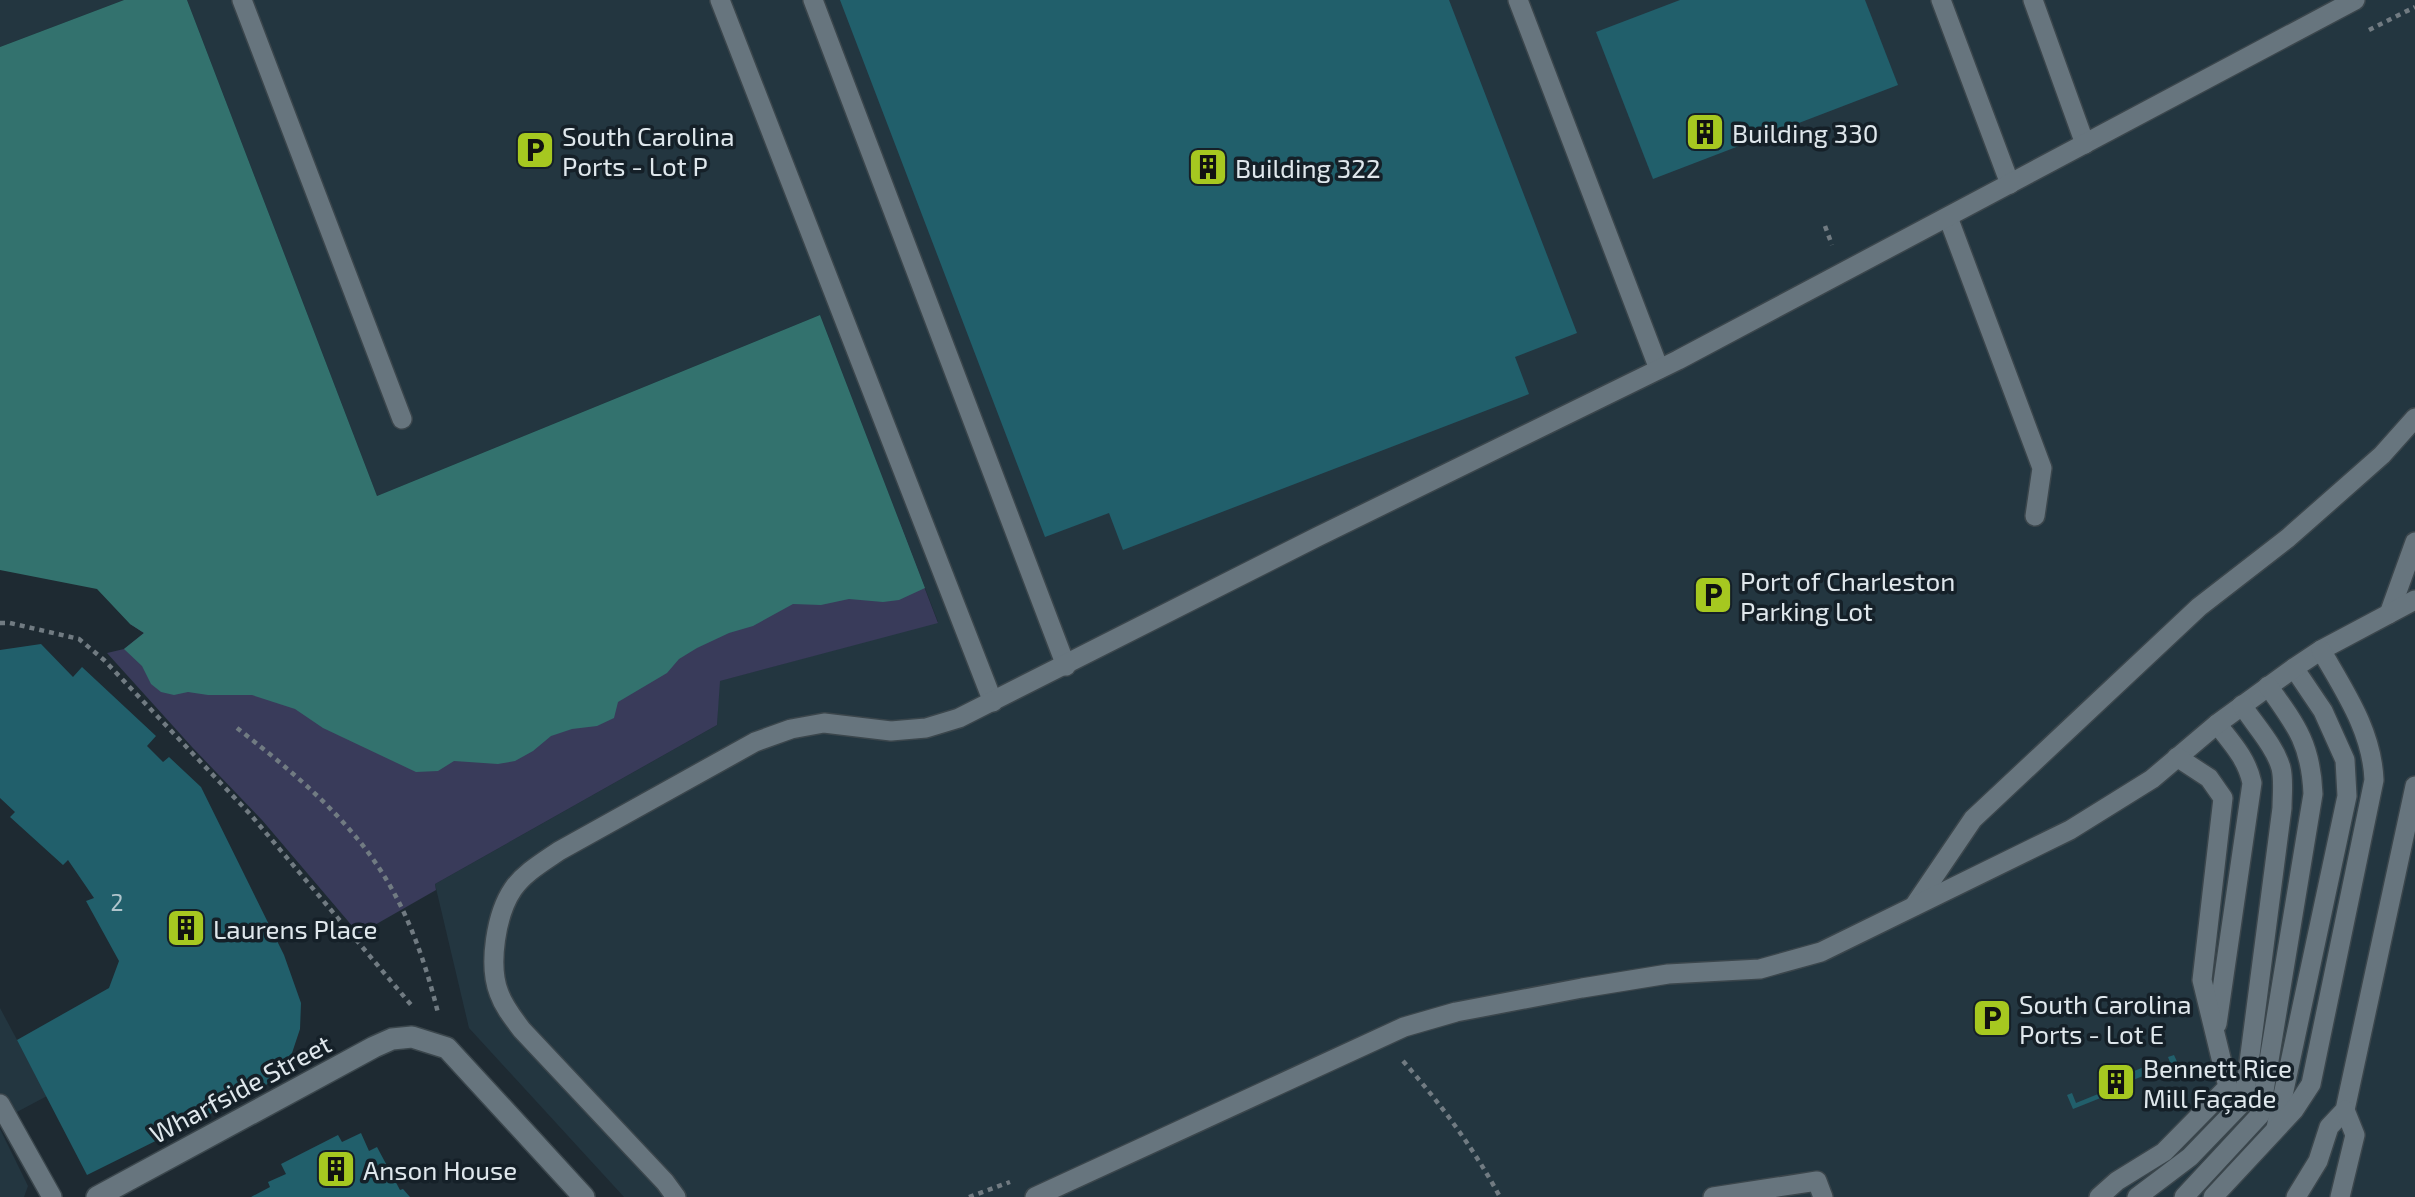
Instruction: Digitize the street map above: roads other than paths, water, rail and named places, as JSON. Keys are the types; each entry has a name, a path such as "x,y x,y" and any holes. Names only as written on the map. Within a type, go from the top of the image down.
{"street":[{"name":"Wharfside Street","path":"97,1197 374,1047 392,1040 429,1042 584,1197"}],"lane":[{"path":"242,0 402,419"},
{"path":"720,0 992,702"},
{"path":"813,0 1066,666"},
{"path":"1518,0 1659,369"},
{"path":"1941,0 2010,184"},
{"path":"2033,0 2085,144"},
{"path":"676,1197 522,1030 507,1010 498,991 494,971 495,942 502,914 513,889 532,870 559,851 755,742 791,729 824,723 891,731 926,729 959,718 1066,666 1305,542 1659,369 2354,0"},
{"path":"1948,217 2042,468 2035,516"},
{"path":"1912,908 1973,819 2199,607 2288,538 2382,455 2415,418"},
{"path":"2389,614 2415,542"},
{"path":"1035,1197 1404,1027 1456,1012 1582,988 1668,974 1760,969 1821,952 2070,830 2152,779 2217,724 2294,668 2321,650 2415,600"},
{"path":"2213,1197 2304,1097 2311,1084 2374,780 2370,746 2359,717 2321,650"},
{"path":"2276,1129 2347,796 2345,760 2323,711 2294,668"},
{"path":"2184,1197 2260,1115 2313,794 2312,772 2297,726 2268,686"},
{"path":"2137,1197 2190,1157 2244,1101 2282,808 2282,785 2281,769 2274,753 2242,705"},
{"path":"2216,1035 2252,783 2248,767 2217,724"},
{"path":"2099,1197 2117,1181 2164,1152 2228,1087 2202,980 2223,798 2209,778 2178,757"},
{"path":"2296,1197 2318,1161 2329,1127 2345,1110 2415,786"},
{"path":"0,1104 52,1197"},
{"path":"2340,1197 2355,1135 2345,1110"},
{"path":"1713,1197 1817,1181 1823,1197"}],"place":[{"name":"Building 330","path":"1705,132"},
{"name":"South Carolina Ports - Lot P","path":"535,150"},
{"name":"Building 322","path":"1208,167"},
{"name":"Port of Charleston Parking Lot","path":"1713,595"},
{"name":"Laurens Place","path":"186,928"},
{"name":"South Carolina Ports - Lot E","path":"1992,1018"},
{"name":"Bennett Rice Mill Façade","path":"2116,1082"},
{"name":"Anson House","path":"336,1169"}]}
